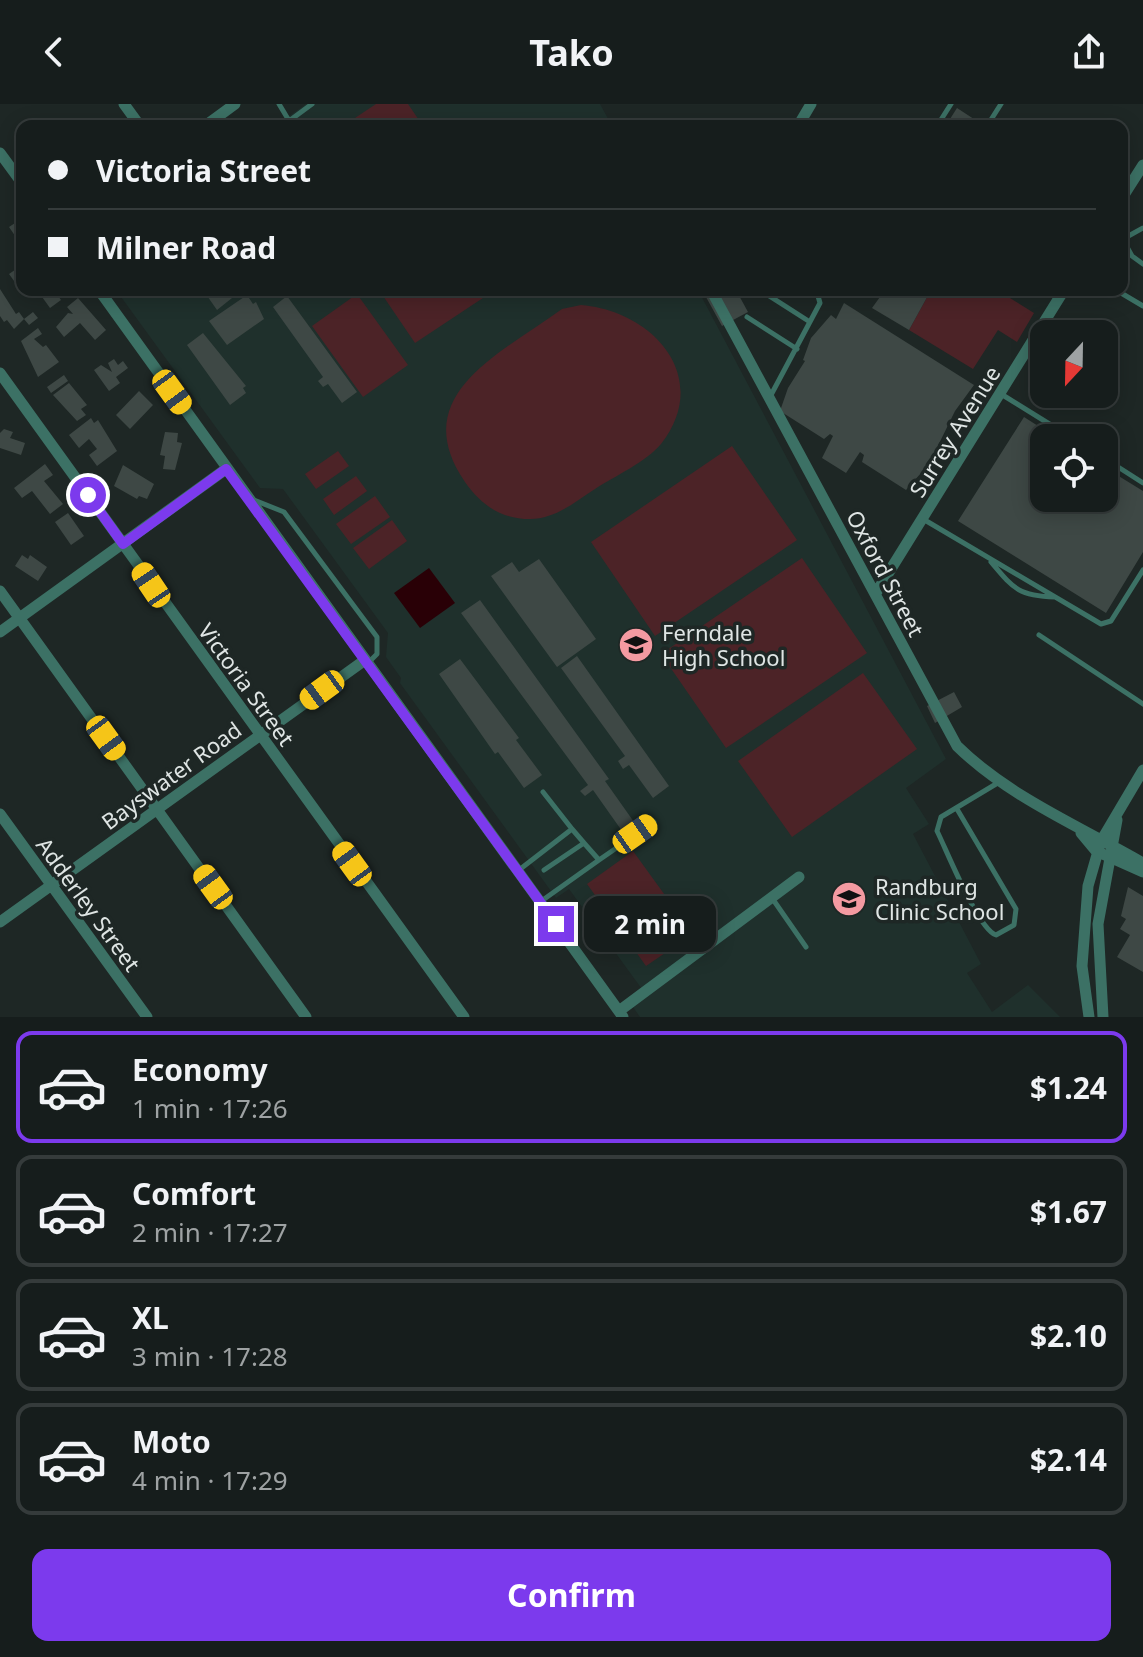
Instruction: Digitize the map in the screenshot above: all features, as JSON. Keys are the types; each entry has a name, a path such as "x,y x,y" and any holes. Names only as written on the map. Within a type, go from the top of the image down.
{"street":[{"path":"213,120 235,104"},
{"path":"0,153 16,175"},
{"path":"1128,189 1143,165"},
{"path":"103,296 621,1014 799,877"},
{"name":"Oxford Street","path":"714,296 957,746 1002,781 1078,829 1099,846 1142,862"},
{"name":"Surrey Avenue","path":"1049,320 1061,296"},
{"name":"Surrey Avenue","path":"876,593 1030,351"},
{"name":"Victoria Street","path":"0,373 464,1017"},
{"path":"0,632 226,469"},
{"path":"0,591 306,1017"},
{"name":"Bayswater Road","path":"0,922 366,662"},
{"path":"1089,1017 1082,966 1082,929 1099,846 1117,820 1143,770"},
{"name":"Adderley Street","path":"0,814 147,1017"},
{"path":"1103,1017 1098,924 1117,820"}],"lane":[{"path":"293,120 312,104"},
{"path":"1128,249 1143,264"},
{"path":"769,296 810,322"},
{"path":"769,400 820,303 818,296"},
{"path":"747,317 797,349"},
{"path":"1001,394 1049,424"},
{"path":"1118,467 1143,483"},
{"path":"249,499 263,501 284,512 377,637 377,654 366,662"},
{"path":"923,519 989,560 1011,587 1030,594 1056,597"},
{"path":"989,560 998,562 1107,624 1143,570"},
{"path":"1039,635 1143,704"},
{"path":"957,809 1016,909 1014,925 996,935 989,932 977,913 937,831 941,817 1002,781"},
{"path":"543,792 599,860"},
{"path":"540,902 654,822"},
{"path":"518,871 572,829"},
{"path":"544,870 584,843"},
{"path":"771,896 806,947"}],"shaded area":[{"path":"306,104 600,104 609,120 283,120"},
{"path":"376,104 408,104 419,120 352,120"},
{"name":"Ferndale High School","path":"120,296 701,296 946,759 906,788 929,824 913,834 981,964 967,973 992,1012 1028,985 1060,1017 640,1017 633,1007 647,996 569,889 556,898 400,683 401,678 386,657 388,633 283,489 260,488"},
{"path":"358,296 408,365 363,397 312,326"},
{"path":"383,296 486,296 415,343"},
{"path":"928,296 1007,296 1034,313 1017,342 998,330 973,369 909,330"},
{"path":"581,305 607,310 631,320 652,334 668,352 678,372 681,395 675,419 661,444 647,457 564,509 530,519 501,513 485,504 471,490 449,451 446,424 454,401 468,379 489,360 562,309"},
{"path":"732,446 797,540 655,636 591,542"},
{"path":"338,451 349,466 316,489 305,474"},
{"path":"356,476 367,491 334,515 323,499"},
{"path":"375,496 390,517 351,544 336,524"},
{"path":"392,520 407,541 369,569 353,548"},
{"path":"802,558 867,653 726,748 661,654"},
{"path":"429,568 455,603 420,628 394,593"},
{"path":"863,673 917,749 792,837 738,761"},
{"path":"633,851 693,934 646,966 587,884"}],"building":[{"path":"957,108 975,120 951,120"},
{"path":"16,222 16,237 9,227"},
{"path":"16,269 16,284 9,274"},
{"path":"0,289 16,314 19,312 24,319 14,329 0,316"},
{"path":"41,296 58,296 61,300 50,308"},
{"path":"207,296 230,296 232,298 217,310"},
{"path":"246,296 253,304 256,302 264,319 227,345 209,321"},
{"path":"287,296 357,392 342,403 328,384 323,387 318,381 323,377 273,307"},
{"path":"739,296 748,312 722,326 706,297"},
{"path":"881,296 928,296 909,330 872,308"},
{"path":"78,298 106,330 95,340 80,323 64,337 56,327 68,313 73,314 67,307"},
{"path":"844,303 974,385 955,411 929,464 906,490 862,462 864,455 860,452 846,473 822,458 833,436 830,434 824,439 780,411 788,388 805,361 811,338 831,315 836,319"},
{"path":"33,312 38,318 29,325 24,319"},
{"path":"38,328 42,334 34,339 43,347 46,345 59,362 38,377 21,341"},
{"path":"203,333 246,386 243,388 246,393 230,405 187,345"},
{"path":"114,359 118,365 123,361 128,368 116,377 120,383 109,391 94,370 101,365 112,372 108,363"},
{"path":"64,375 68,381 51,393 47,387"},
{"path":"69,383 87,405 81,409 86,415 77,421 53,395"},
{"path":"139,391 153,405 130,429 116,415"},
{"path":"1024,417 1035,424 1030,424 1030,512 1118,512 1118,476 1143,491 1143,552 1106,613 958,521"},
{"path":"91,418 94,423 98,420 117,451 97,466 89,455 97,449 89,439 79,448 69,435"},
{"path":"4,429 13,432 10,438 25,443 21,455 0,448 0,433"},
{"path":"165,432 178,433 177,442 182,443 175,470 163,469 165,456 160,455"},
{"path":"45,464 53,475 44,481 63,504 50,514 32,491 22,498 14,488"},
{"path":"123,465 154,484 147,499 139,496 137,499 114,486"},
{"path":"68,513 84,536 71,545 55,522"},
{"path":"22,555 28,559 30,555 47,567 38,581 15,566"},
{"path":"539,559 596,639 557,667 491,576 512,562 519,572"},
{"path":"480,600 609,779 605,781 634,822 622,831 593,790 585,796 580,791 588,785 461,613"},
{"path":"577,656 669,786 653,798 629,765 623,769 618,761 625,756 561,668"},
{"path":"460,659 519,738 516,740 542,775 524,788 498,752 495,754 439,674"},
{"path":"954,692 962,707 935,723 927,706"},
{"path":"1128,887 1143,896 1143,972 1117,957 1130,935 1120,929 1126,919 1121,916"}],"place":[{"name":"Ferndale High School","path":"636,645"},
{"name":"Randburg Clinic School","path":"849,899"}],"route":[{"path":"88,495 123,544 226,469 556,924"}]}
